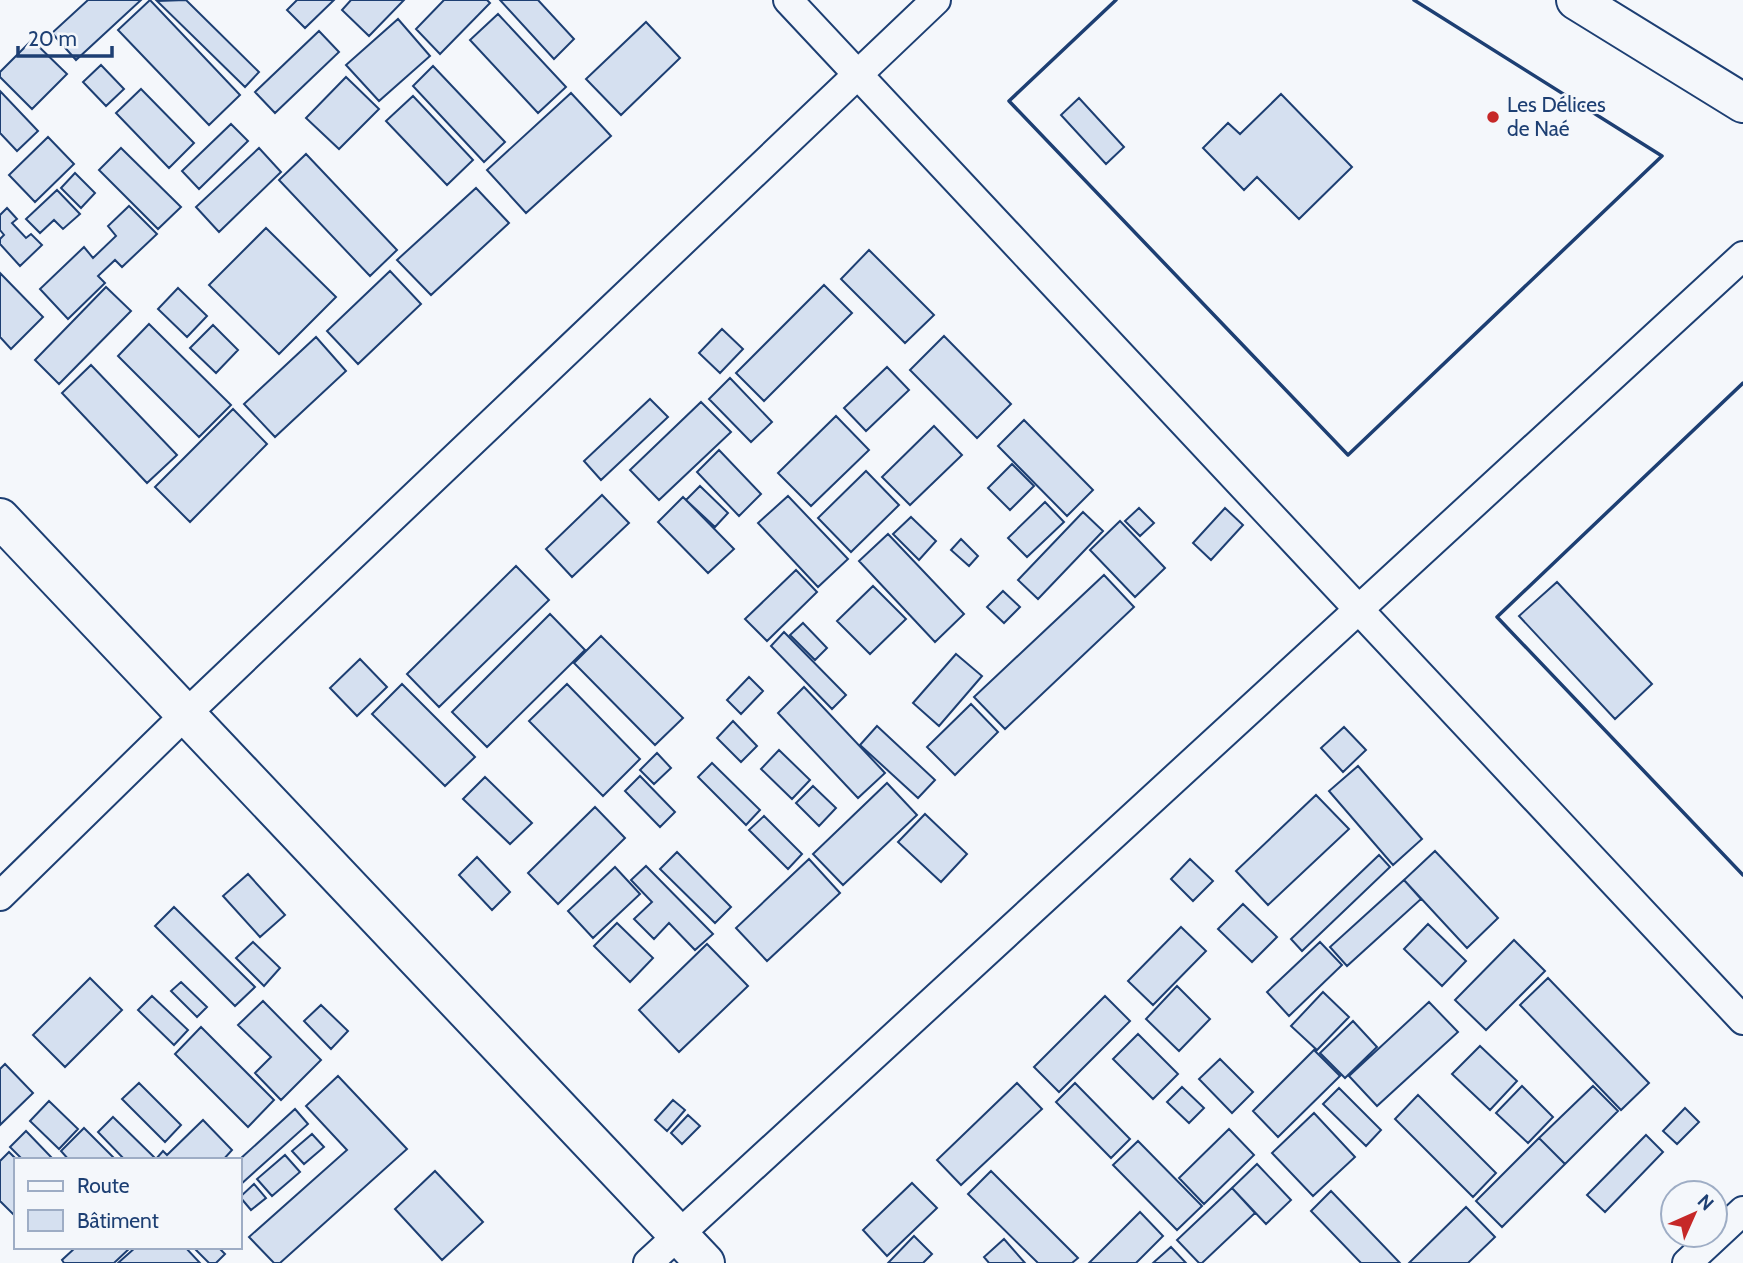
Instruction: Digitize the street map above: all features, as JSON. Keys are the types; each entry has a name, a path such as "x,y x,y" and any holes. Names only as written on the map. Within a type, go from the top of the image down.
{"street":[{"path":"788,0 1743,1020"},
{"path":"0,896 186,714 936,0"},
{"path":"1576,0 1743,103"},
{"path":"649,1263 1743,256"},
{"path":"0,517 705,1263"},
{"path":"1687,1263 1743,1211"}],"building":[{"path":"88,0 141,0 76,60 52,33"},
{"path":"150,0 240,95 209,125 118,30"},
{"path":"186,0 259,72 245,87 157,1"},
{"path":"297,0 334,0 305,28 287,10"},
{"path":"351,0 404,0 369,36 342,10"},
{"path":"444,0 487,0 490,3 440,54 416,29"},
{"path":"500,0 538,0 574,39 554,59"},
{"path":"498,14 566,87 538,113 470,40"},
{"path":"398,19 430,56 379,101 346,65"},
{"path":"646,22 680,58 621,115 586,79"},
{"path":"319,31 339,52 275,113 255,92"},
{"path":"32,40 67,74 32,109 0,77 0,72"},
{"path":"101,65 124,89 106,106 83,82"},
{"path":"433,66 505,142 484,162 413,86"},
{"path":"346,77 379,109 339,149 306,118"},
{"path":"141,89 194,143 169,168 116,113"},
{"path":"0,91 38,131 17,151 0,133"},
{"path":"571,93 611,136 526,213 487,170"},
{"path":"1281,94 1352,167 1299,219 1257,177 1244,190 1203,148 1228,123 1240,134"},
{"path":"413,96 473,160 447,185 386,121"},
{"path":"1079,98 1124,147 1106,164 1061,115"},
{"path":"231,124 248,141 199,189 182,171"},
{"path":"48,137 74,164 35,202 9,175"},
{"path":"121,148 181,207 158,229 99,170"},
{"path":"259,148 281,172 219,232 196,207"},
{"path":"306,154 397,250 370,276 279,180"},
{"path":"75,173 95,193 81,208 61,188"},
{"path":"476,188 509,223 431,295 397,260"},
{"path":"57,190 80,214 63,229 54,220 40,233 26,219"},
{"path":"129,206 157,234 122,267 115,260 98,276 105,283 68,319 40,289 84,247 93,258 116,236 108,226"},
{"path":"7,208 17,219 12,223 26,238 31,234 42,245 20,266 0,244 4,235 0,230 0,215"},
{"path":"266,228 336,297 279,354 209,285"},
{"path":"869,250 934,315 905,343 841,279"},
{"path":"390,271 421,304 358,364 327,331"},
{"path":"0,273 43,317 11,349 0,337"},
{"path":"824,285 852,313 764,401 736,373"},
{"path":"106,287 131,311 59,384 35,360"},
{"path":"178,288 207,316 187,337 158,309"},
{"path":"149,324 231,405 199,437 118,356"},
{"path":"213,325 238,350 216,373 190,348"},
{"path":"722,329 743,349 720,373 699,353"},
{"path":"944,336 1011,404 977,438 910,370"},
{"path":"316,337 346,371 275,437 244,404"},
{"path":"91,365 177,455 147,483 62,393"},
{"path":"887,367 909,390 866,431 844,408"},
{"path":"730,378 772,422 751,442 709,399"},
{"path":"650,399 668,417 601,480 584,461"},
{"path":"701,402 731,432 659,500 630,470"},
{"path":"233,409 267,444 190,522 155,487"},
{"path":"836,416 869,450 811,506 778,473"},
{"path":"1024,420 1093,490 1067,516 998,446"},
{"path":"934,426 962,455 910,505 882,477"},
{"path":"719,450 761,494 739,516 697,472"},
{"path":"1012,464 1034,486 1010,510 988,488"},
{"path":"866,471 899,505 851,552 818,518"},
{"path":"700,486 728,513 715,527 686,500"},
{"path":"602,495 629,523 572,577 546,549"},
{"path":"788,496 848,559 818,587 758,523"},
{"path":"683,497 734,549 708,573 658,522"},
{"path":"1045,502 1064,522 1027,557 1008,538"},
{"path":"1139,508 1154,523 1140,536 1125,521"},
{"path":"1225,508 1243,525 1211,560 1193,543"},
{"path":"1083,512 1103,531 1038,599 1018,580"},
{"path":"911,517 936,541 919,560 893,534"},
{"path":"1120,521 1165,568 1135,597 1090,550"},
{"path":"888,534 964,614 935,642 859,561"},
{"path":"961,539 978,556 969,566 951,550"},
{"path":"516,566 549,600 439,707 407,674"},
{"path":"796,570 817,592 767,641 745,619"},
{"path":"1104,575 1134,607 1005,729 974,697"},
{"path":"1557,582 1652,684 1615,719 1519,616"},
{"path":"873,586 906,619 870,654 837,621"},
{"path":"1003,591 1020,607 1004,623 987,607"},
{"path":"550,614 585,650 487,747 452,712"},
{"path":"803,623 827,648 815,660 790,635"},
{"path":"784,632 846,695 832,709 771,646"},
{"path":"601,636 683,718 655,745 574,663"},
{"path":"956,654 982,676 939,726 913,703"},
{"path":"360,659 387,687 357,716 330,688"},
{"path":"749,677 763,691 741,714 727,700"},
{"path":"402,684 475,757 445,786 372,714"},
{"path":"567,684 640,759 603,796 529,721"},
{"path":"804,687 885,773 858,798 778,713"},
{"path":"971,704 998,732 955,775 927,747"},
{"path":"733,721 757,746 741,762 717,738"},
{"path":"877,726 935,780 918,798 860,745"},
{"path":"1344,727 1366,750 1343,772 1321,748"},
{"path":"779,750 810,780 792,799 761,769"},
{"path":"657,753 671,768 654,784 640,770"},
{"path":"712,763 760,810 746,825 698,777"},
{"path":"1358,766 1422,839 1393,865 1329,791"},
{"path":"640,776 675,812 660,827 625,791"},
{"path":"485,777 532,823 510,844 463,799"},
{"path":"887,783 917,815 843,885 813,854"},
{"path":"813,786 836,808 819,826 796,803"},
{"path":"1316,795 1349,829 1268,905 1236,871"},
{"path":"595,807 625,838 558,904 528,873"},
{"path":"925,814 967,854 941,882 898,842"},
{"path":"764,816 802,854 788,869 749,830"},
{"path":"1435,851 1498,918 1467,948 1404,880"},
{"path":"677,852 731,907 715,923 660,869"},
{"path":"1379,855 1390,867 1302,951 1291,939"},
{"path":"477,857 510,892 492,910 459,875"},
{"path":"809,859 840,893 767,961 736,928"},
{"path":"1190,859 1213,881 1193,901 1171,879"},
{"path":"646,866 713,934 695,950 669,923 654,939 634,919 652,902 631,880"},
{"path":"615,867 640,894 593,938 568,911"},
{"path":"248,874 285,915 260,937 223,896"},
{"path":"1404,880 1421,899 1347,966 1330,947"},
{"path":"1243,904 1277,937 1252,962 1218,929"},
{"path":"174,907 255,987 235,1006 155,926"},
{"path":"617,923 653,958 630,982 594,946"},
{"path":"1428,924 1466,961 1442,986 1404,949"},
{"path":"1181,927 1206,951 1153,1005 1128,981"},
{"path":"1514,940 1545,971 1486,1030 1455,1000"},
{"path":"253,942 280,968 264,986 236,958"},
{"path":"1320,942 1342,965 1289,1016 1267,992"},
{"path":"707,944 748,986 679,1052 639,1010"},
{"path":"90,978 122,1010 65,1067 33,1035"},
{"path":"1548,978 1649,1083 1621,1110 1520,1005"},
{"path":"181,982 207,1007 197,1017 171,991"},
{"path":"1177,986 1210,1019 1179,1051 1146,1019"},
{"path":"1323,992 1349,1017 1317,1050 1291,1026"},
{"path":"152,996 188,1030 174,1045 138,1010"},
{"path":"1105,996 1130,1021 1059,1092 1034,1067"},
{"path":"263,1001 321,1060 281,1100 255,1073 271,1057 238,1025"},
{"path":"1429,1002 1458,1032 1377,1106 1349,1076"},
{"path":"321,1005 348,1031 331,1049 304,1021"},
{"path":"1353,1021 1377,1047 1345,1078 1320,1053"},
{"path":"201,1027 274,1100 248,1127 175,1054"},
{"path":"1138,1034 1178,1074 1153,1099 1113,1059"},
{"path":"1480,1046 1517,1081 1490,1110 1452,1074"},
{"path":"1314,1050 1340,1076 1278,1137 1253,1111"},
{"path":"1220,1059 1253,1092 1232,1113 1199,1079"},
{"path":"5,1064 33,1093 0,1125 0,1069"},
{"path":"338,1076 407,1149 280,1263 274,1263 249,1237 347,1150 306,1106"},
{"path":"139,1083 181,1125 165,1142 122,1099"},
{"path":"1017,1083 1042,1109 961,1185 937,1160"},
{"path":"1075,1083 1130,1139 1111,1158 1056,1102"},
{"path":"1522,1086 1553,1117 1528,1143 1496,1113"},
{"path":"1593,1086 1618,1111 1565,1164 1539,1138"},
{"path":"1182,1087 1204,1108 1189,1123 1167,1102"},
{"path":"1339,1088 1381,1130 1366,1146 1323,1104"},
{"path":"1418,1095 1496,1173 1473,1197 1395,1119"},
{"path":"673,1100 685,1110 667,1131 655,1120"},
{"path":"49,1101 78,1129 59,1149 30,1121"},
{"path":"1685,1108 1699,1122 1677,1144 1663,1131"},
{"path":"295,1109 308,1124 242,1183 241,1158"},
{"path":"1314,1113 1355,1157 1313,1196 1272,1153"},
{"path":"688,1115 700,1126 682,1144 671,1133"},
{"path":"113,1117 155,1158 123,1158 98,1132"},
{"path":"203,1120 232,1150 225,1158 157,1158 163,1151 167,1155"},
{"path":"84,1128 114,1158 67,1158 61,1151"},
{"path":"1229,1129 1254,1155 1204,1204 1179,1178"},
{"path":"26,1131 52,1158 21,1158 10,1147"},
{"path":"312,1134 324,1147 304,1164 292,1151"},
{"path":"1646,1135 1663,1152 1605,1212 1587,1195"},
{"path":"1539,1138 1565,1164 1502,1227 1476,1201"},
{"path":"1138,1141 1202,1206 1177,1230 1113,1165"},
{"path":"9,1152 15,1158 14,1215 0,1201 0,1161"},
{"path":"285,1155 300,1172 272,1196 257,1179"},
{"path":"1257,1164 1291,1200 1266,1224 1232,1188"},
{"path":"435,1171 483,1222 442,1260 395,1209"},
{"path":"991,1171 1078,1258 1072,1263 1038,1263 968,1194"},
{"path":"912,1183 937,1208 887,1256 863,1230"},
{"path":"254,1184 266,1198 251,1210 242,1199 242,1195"},
{"path":"1232,1188 1255,1213 1199,1263 1177,1240"},
{"path":"1331,1191 1400,1263 1361,1263 1311,1211"},
{"path":"1466,1207 1495,1237 1468,1263 1409,1263"},
{"path":"1140,1212 1163,1236 1136,1263 1089,1263"},
{"path":"914,1236 932,1254 923,1263 888,1263"},
{"path":"1004,1239 1025,1263 989,1263 984,1257"},
{"path":"1171,1247 1186,1263 1153,1263"},
{"path":"74,1249 129,1249 114,1263 64,1263 62,1260"},
{"path":"134,1249 187,1249 200,1263 118,1263"},
{"path":"195,1249 220,1249 225,1254 216,1263 209,1263"}],"wall":[{"path":"1116,0 1009,101 1348,455 1662,156 1414,0"},
{"path":"1743,383 1497,617 1743,875"}],"place":[{"name":"Les Délices de Naé","path":"1493,117"}]}
